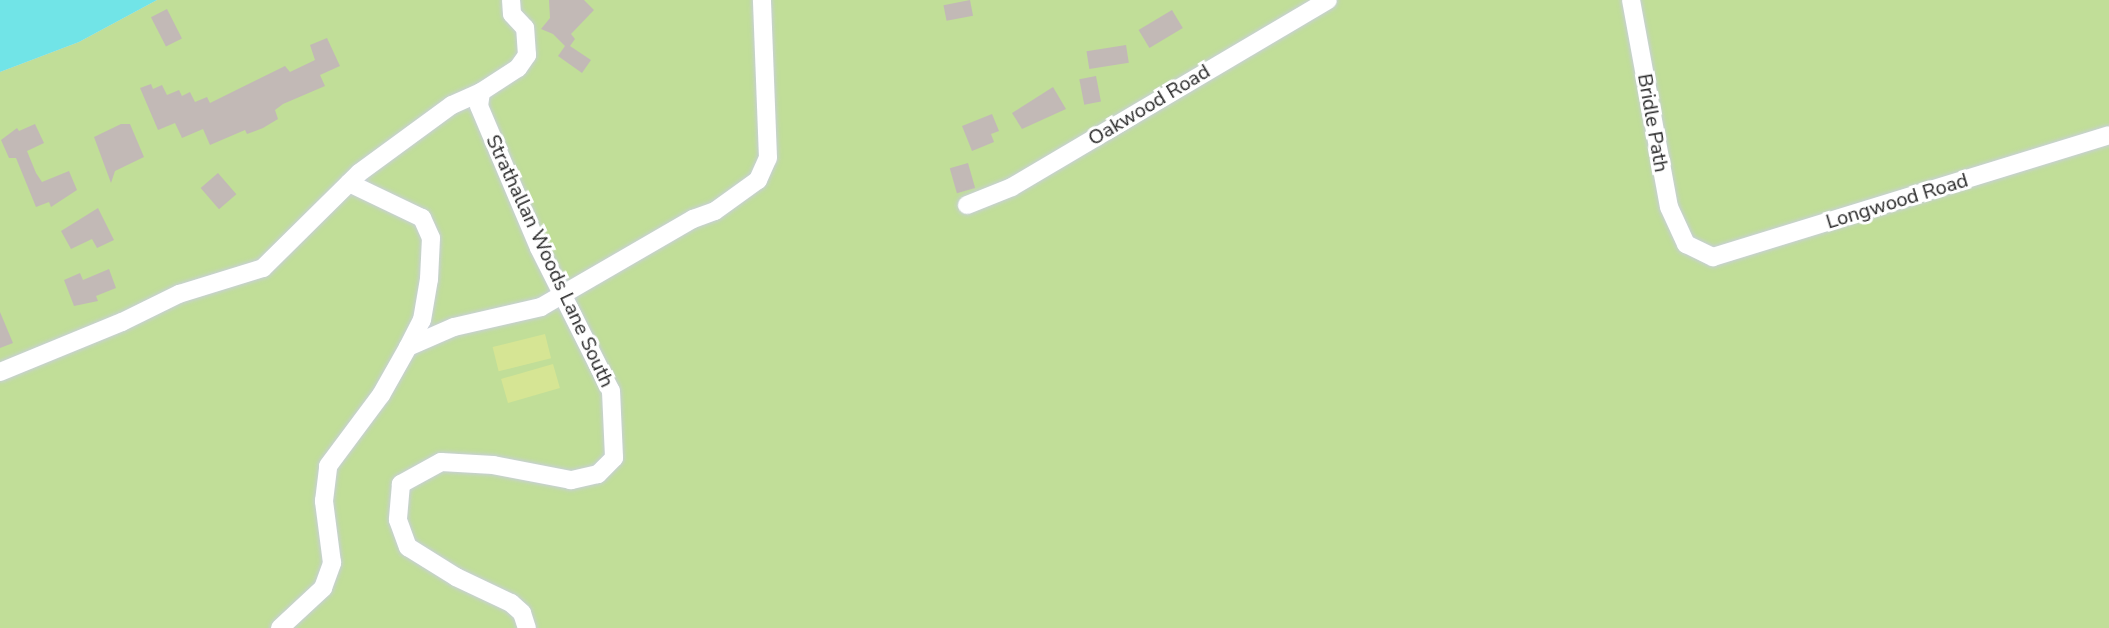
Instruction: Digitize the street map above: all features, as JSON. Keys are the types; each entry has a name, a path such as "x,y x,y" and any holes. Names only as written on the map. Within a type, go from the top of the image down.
{"street":[{"path":"0,372 123,322 179,294 263,268 349,183 452,105 481,92 518,68 527,55 525,28 512,14 511,0"},
{"path":"408,346 454,327 541,307 563,291 656,243 693,219 715,211 758,180 768,158 762,0"},
{"name":"Oakwood Road","path":"966,205 1012,187 1328,0"},
{"name":"Bridle Path","path":"1631,0 1669,207 1686,243"},
{"name":"Strathallan Woods Lane South","path":"481,92 479,106 539,248 563,291 611,391 615,458 598,474 571,480 493,465 441,462 401,484 398,520 408,547 456,577 511,603 522,613 527,628"},
{"name":"Longwood Road","path":"1686,243 1713,258 2109,135"},
{"path":"280,628 323,588 332,563 324,501 328,466 381,395 422,320 432,261 431,238 422,218 349,183"}],"green space":[{"path":"157,0 2109,0 2109,628 0,628 0,72 79,42"},
{"path":"545,334 551,358 499,371 493,347"},
{"path":"553,364 560,388 508,403 501,379"}],"water":[{"path":"0,0 157,0 79,42 0,72"}],"building":[{"path":"549,0 584,0 594,10 571,34 575,39 570,46 591,60 582,73 558,56 565,46 553,34 541,29 550,18"},
{"path":"970,0 973,16 947,21 943,5"},
{"path":"167,9 182,38 166,47 151,17"},
{"path":"1172,10 1183,28 1149,48 1139,30"},
{"path":"327,38 340,66 320,75 325,86 283,104 275,110 278,119 263,128 247,134 245,130 210,145 203,129 182,138 175,123 158,130 140,88 151,84 153,89 162,85 167,95 179,90 182,96 190,92 195,102 207,97 210,103 285,66 290,72 315,60 310,45"},
{"path":"1126,45 1129,63 1089,69 1086,51"},
{"path":"1096,76 1101,102 1084,105 1079,79"},
{"path":"1053,87 1066,109 1022,129 1012,113"},
{"path":"992,114 999,131 991,134 994,142 972,151 962,126"},
{"path":"35,124 44,143 27,151 36,173 42,182 69,171 77,190 51,207 49,202 36,207 16,158 9,158 1,140 17,128 19,131"},
{"path":"121,124 130,124 144,157 115,171 111,183 94,137"},
{"path":"968,163 975,188 957,193 950,168"},
{"path":"218,173 236,194 219,209 201,188"},
{"path":"98,208 114,240 97,248 92,239 71,249 61,231"},
{"path":"109,269 116,288 96,296 98,301 74,306 64,280 80,273 83,280"},
{"path":"0,312 13,343 0,348"}]}
